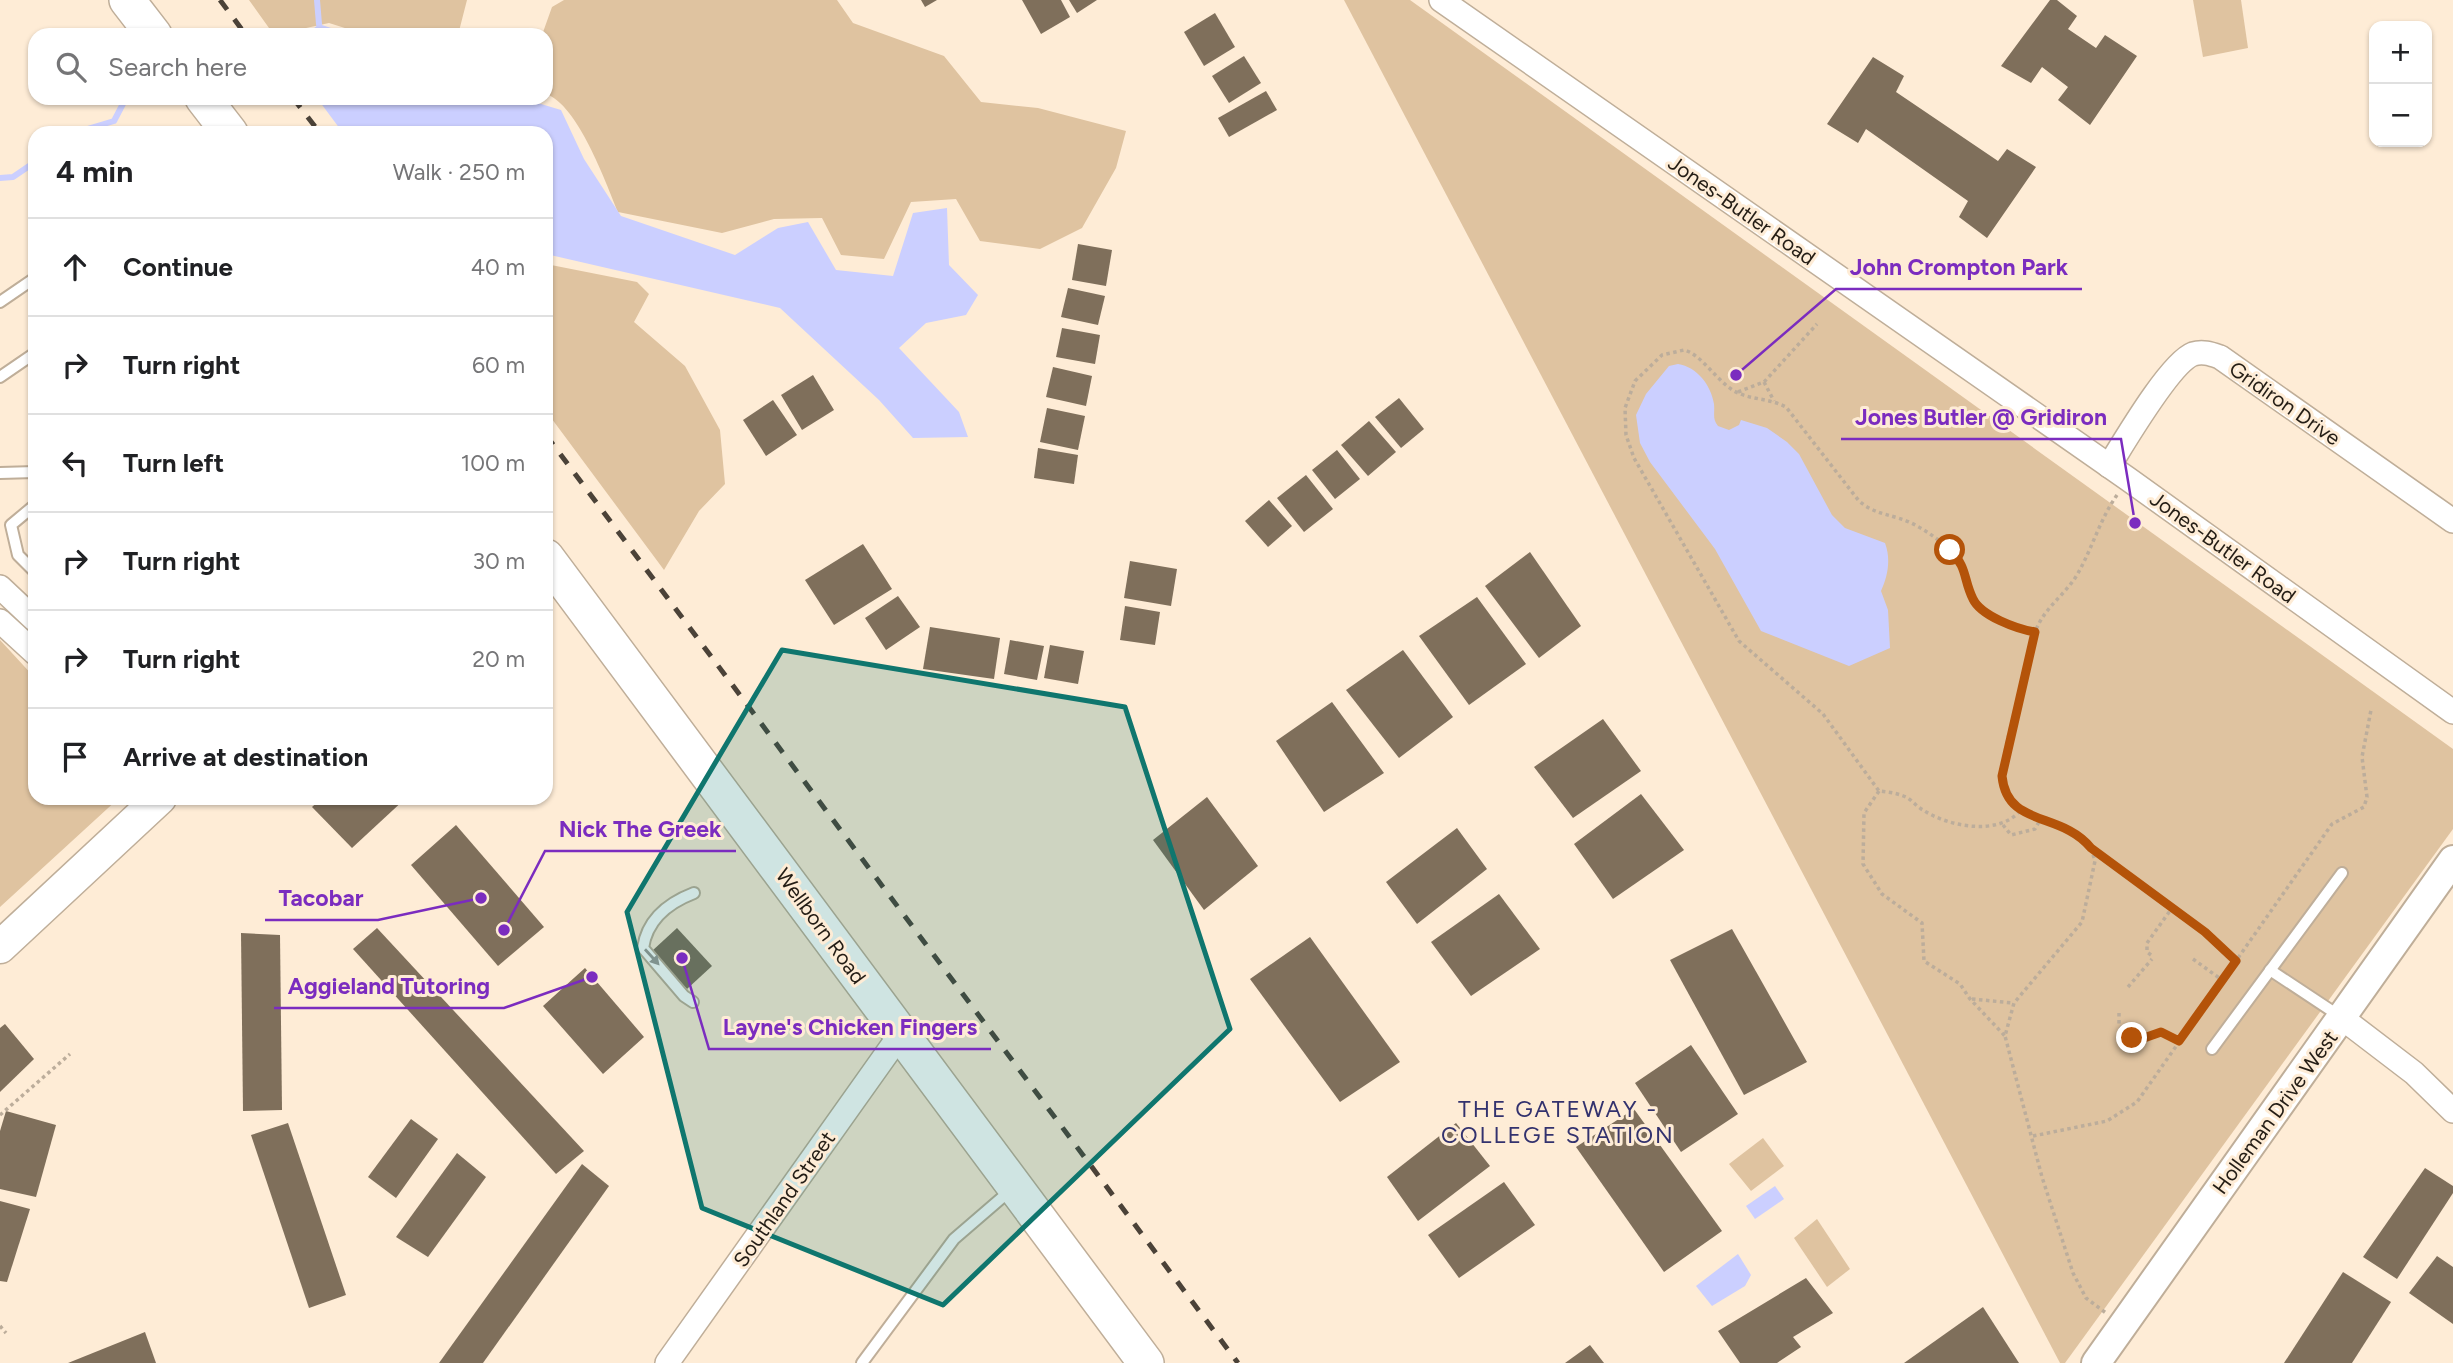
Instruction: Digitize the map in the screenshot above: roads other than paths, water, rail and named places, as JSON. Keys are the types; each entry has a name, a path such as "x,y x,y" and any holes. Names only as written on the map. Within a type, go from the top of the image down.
{"main road":[{"path":"127,0 149,28"},
{"path":"208,105 225,126"},
{"name":"Wellborn Road","path":"553,565 1146,1363"},
{"path":"0,947 152,805"}],"street":[{"name":"Jones-Butler Road","path":"1441,0 2129,478 2453,712"},
{"name":"Gridiron Drive","path":"2109,466 2174,369 2192,355 2205,353 2220,357 2453,522"},
{"path":"0,587 28,613"},
{"path":"0,621 28,647"},
{"name":"Holleman Drive West","path":"2096,1363 2453,860"},
{"path":"2342,1018 2409,1069 2453,1111"},
{"name":"Southland Street","path":"667,1363 900,1035"}],"lane":[{"path":"0,302 28,283"},
{"path":"0,377 28,358"},
{"path":"0,473 28,472"},
{"path":"28,511 11,525 18,555 28,565"},
{"path":"2212,1049 2342,873"},
{"path":"693,1002 684,996 643,948 646,930 659,915 675,900 694,893"},
{"path":"2270,970 2342,1018"},
{"path":"862,1363 954,1239 1014,1187"}],"water":[{"path":"319,24 331,28 314,28"},
{"path":"322,105 544,105 561,110 584,159 621,216 735,255 778,228 808,222 836,270 893,276 913,213 947,208 949,265 978,295 966,315 926,323 899,348 959,412 968,437 913,438 879,400 780,308 553,256 553,126 338,126"},
{"path":"1678,364 1697,373 1706,384 1714,404 1714,418 1718,426 1729,430 1739,425 1741,420 1767,428 1787,442 1799,454 1832,515 1845,528 1885,543 1888,567 1881,591 1888,610 1890,648 1849,666 1761,631 1715,549 1650,462 1640,443 1636,415 1646,394 1669,366"},
{"path":"1775,1186 1784,1199 1755,1219 1746,1206"},
{"path":"1738,1254 1751,1275 1745,1286 1712,1306 1696,1286"}],"waterway":[{"path":"317,0 319,24"},
{"path":"97,126 114,121 122,105"},
{"path":"0,178 13,177 28,167"}],"railway":[{"path":"220,0 241,28"},
{"path":"298,105 315,126"},
{"path":"553,444 1238,1363"}],"place":[{"name":"John Crompton Park","path":"1736,375"},
{"name":"Jones Butler @ Gridiron","path":"2135,523"},
{"name":"Tacobar","path":"481,898"},
{"name":"Nick The Greek","path":"504,930"},
{"name":"Layne's Chicken Fingers","path":"682,958"},
{"name":"Aggieland Tutoring","path":"592,977"}],"district":[{"name":"THE GATEWAY - COLLEGE STATION","path":"1558,1122"}]}
